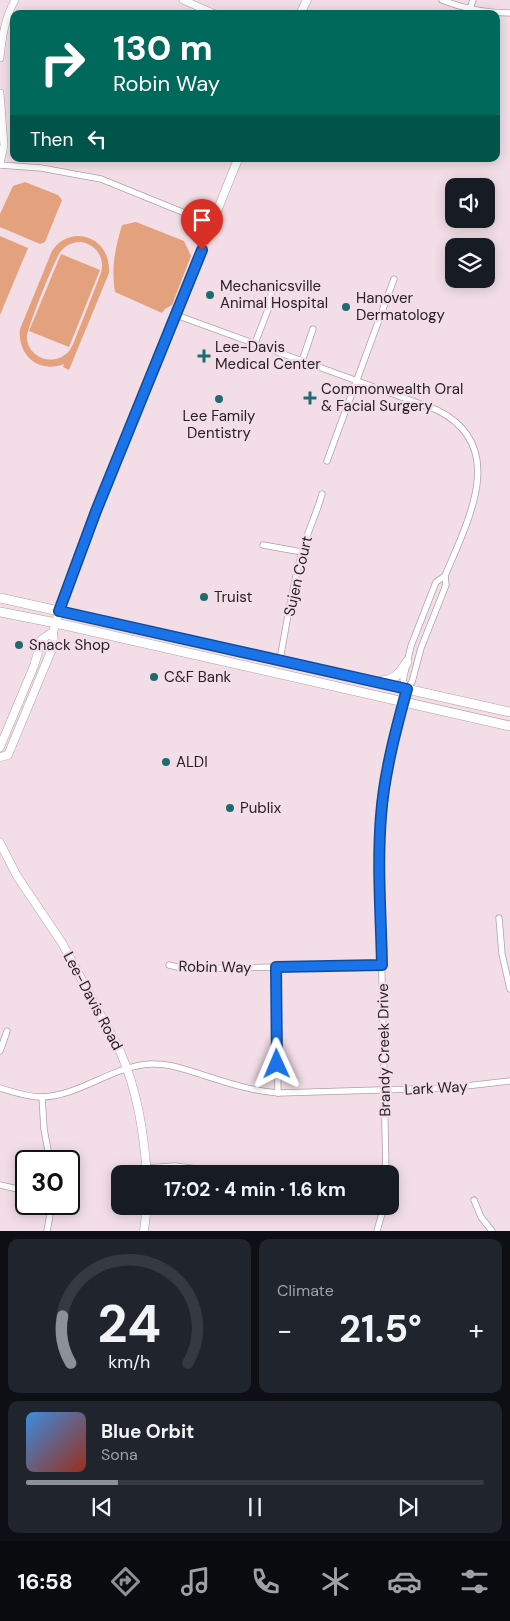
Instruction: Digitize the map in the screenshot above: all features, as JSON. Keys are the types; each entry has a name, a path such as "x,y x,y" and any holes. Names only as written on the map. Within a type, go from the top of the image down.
{"highway":[{"path":"0,598 510,712"},
{"path":"0,612 510,726"},
{"path":"373,681 396,677 407,662"}],"main road":[{"path":"0,747 34,666 42,639 52,632 56,623 96,511 237,162"},
{"path":"0,757 8,755 23,720 54,644 52,632"},
{"path":"23,720 20,713 25,686"},
{"name":"Lee-Davis Road","path":"0,843 17,876 62,943 111,1033 127,1068 140,1113 145,1165"},
{"path":"144,1231 146,1215"}],"street":[{"path":"0,58 5,26 15,0"},
{"path":"184,0 206,10"},
{"path":"442,0 476,10"},
{"path":"470,9 473,0"},
{"path":"0,93 4,136 3,155 0,164 42,168 101,180 212,224"},
{"path":"327,461 394,279"},
{"path":"255,344 271,302 271,294"},
{"path":"176,315 445,414 461,427 472,441 479,469 477,491 445,576 446,585 421,648 412,682 407,689"},
{"path":"302,361 314,329"},
{"name":"Sujen Court","path":"280,660 302,552 308,532 318,511 322,494"},
{"path":"264,545 302,552"},
{"path":"407,689 403,680 419,623 436,582 445,576"},
{"name":"Brandy Creek Drive","path":"386,1165 380,882 381,816 384,792 407,689"},
{"path":"498,918 502,954 510,989"},
{"name":"Robin Way","path":"169,965 186,969 382,965"},
{"path":"276,967 278,1093"},
{"path":"0,1051 7,1031"},
{"name":"Lark Way","path":"42,1097 74,1090 127,1068 152,1064 171,1065 252,1090 278,1093 448,1088 510,1081"},
{"path":"0,1088 42,1097 44,1129 48,1150"},
{"path":"0,1185 15,1188"},
{"path":"474,1200 481,1217 492,1231"},
{"path":"47,1231 50,1215"},
{"path":"377,1231 381,1215"}],"shaded area":[{"path":"25,182 58,195 62,200 45,242 40,244 0,227 0,214 13,186"},
{"path":"136,222 184,241 191,256 172,305 162,313 115,292 114,258 122,225"},
{"path":"0,236 28,248 0,315"},
{"path":"77,236 97,242 105,252 109,273 69,370 63,367 64,364 46,366 32,360 22,347 20,329 52,251 63,240","holes":["81,242 95,249 101,257 102,267 74,343 69,351 57,359 43,358 32,350 28,344 27,337 36,308 61,251 72,243"]},
{"path":"61,254 100,270 69,347 29,331"}],"place":[{"name":"Mechanicsville Animal Hospital","path":"210,295"},
{"name":"Hanover Dermatology","path":"346,307"},
{"name":"Lee-Davis Medical Center","path":"204,356"},
{"name":"Commonwealth Oral & Facial Surgery","path":"310,398"},
{"name":"Lee Family Dentistry","path":"219,399"},
{"name":"Truist","path":"204,597"},
{"name":"Snack Shop","path":"19,645"},
{"name":"C&F Bank","path":"154,677"},
{"name":"ALDI","path":"166,762"},
{"name":"Publix","path":"230,808"}],"route":[{"path":"202,250 96,511 59,611 407,689 394,742 381,816 382,965 276,967 277,1064"}]}
